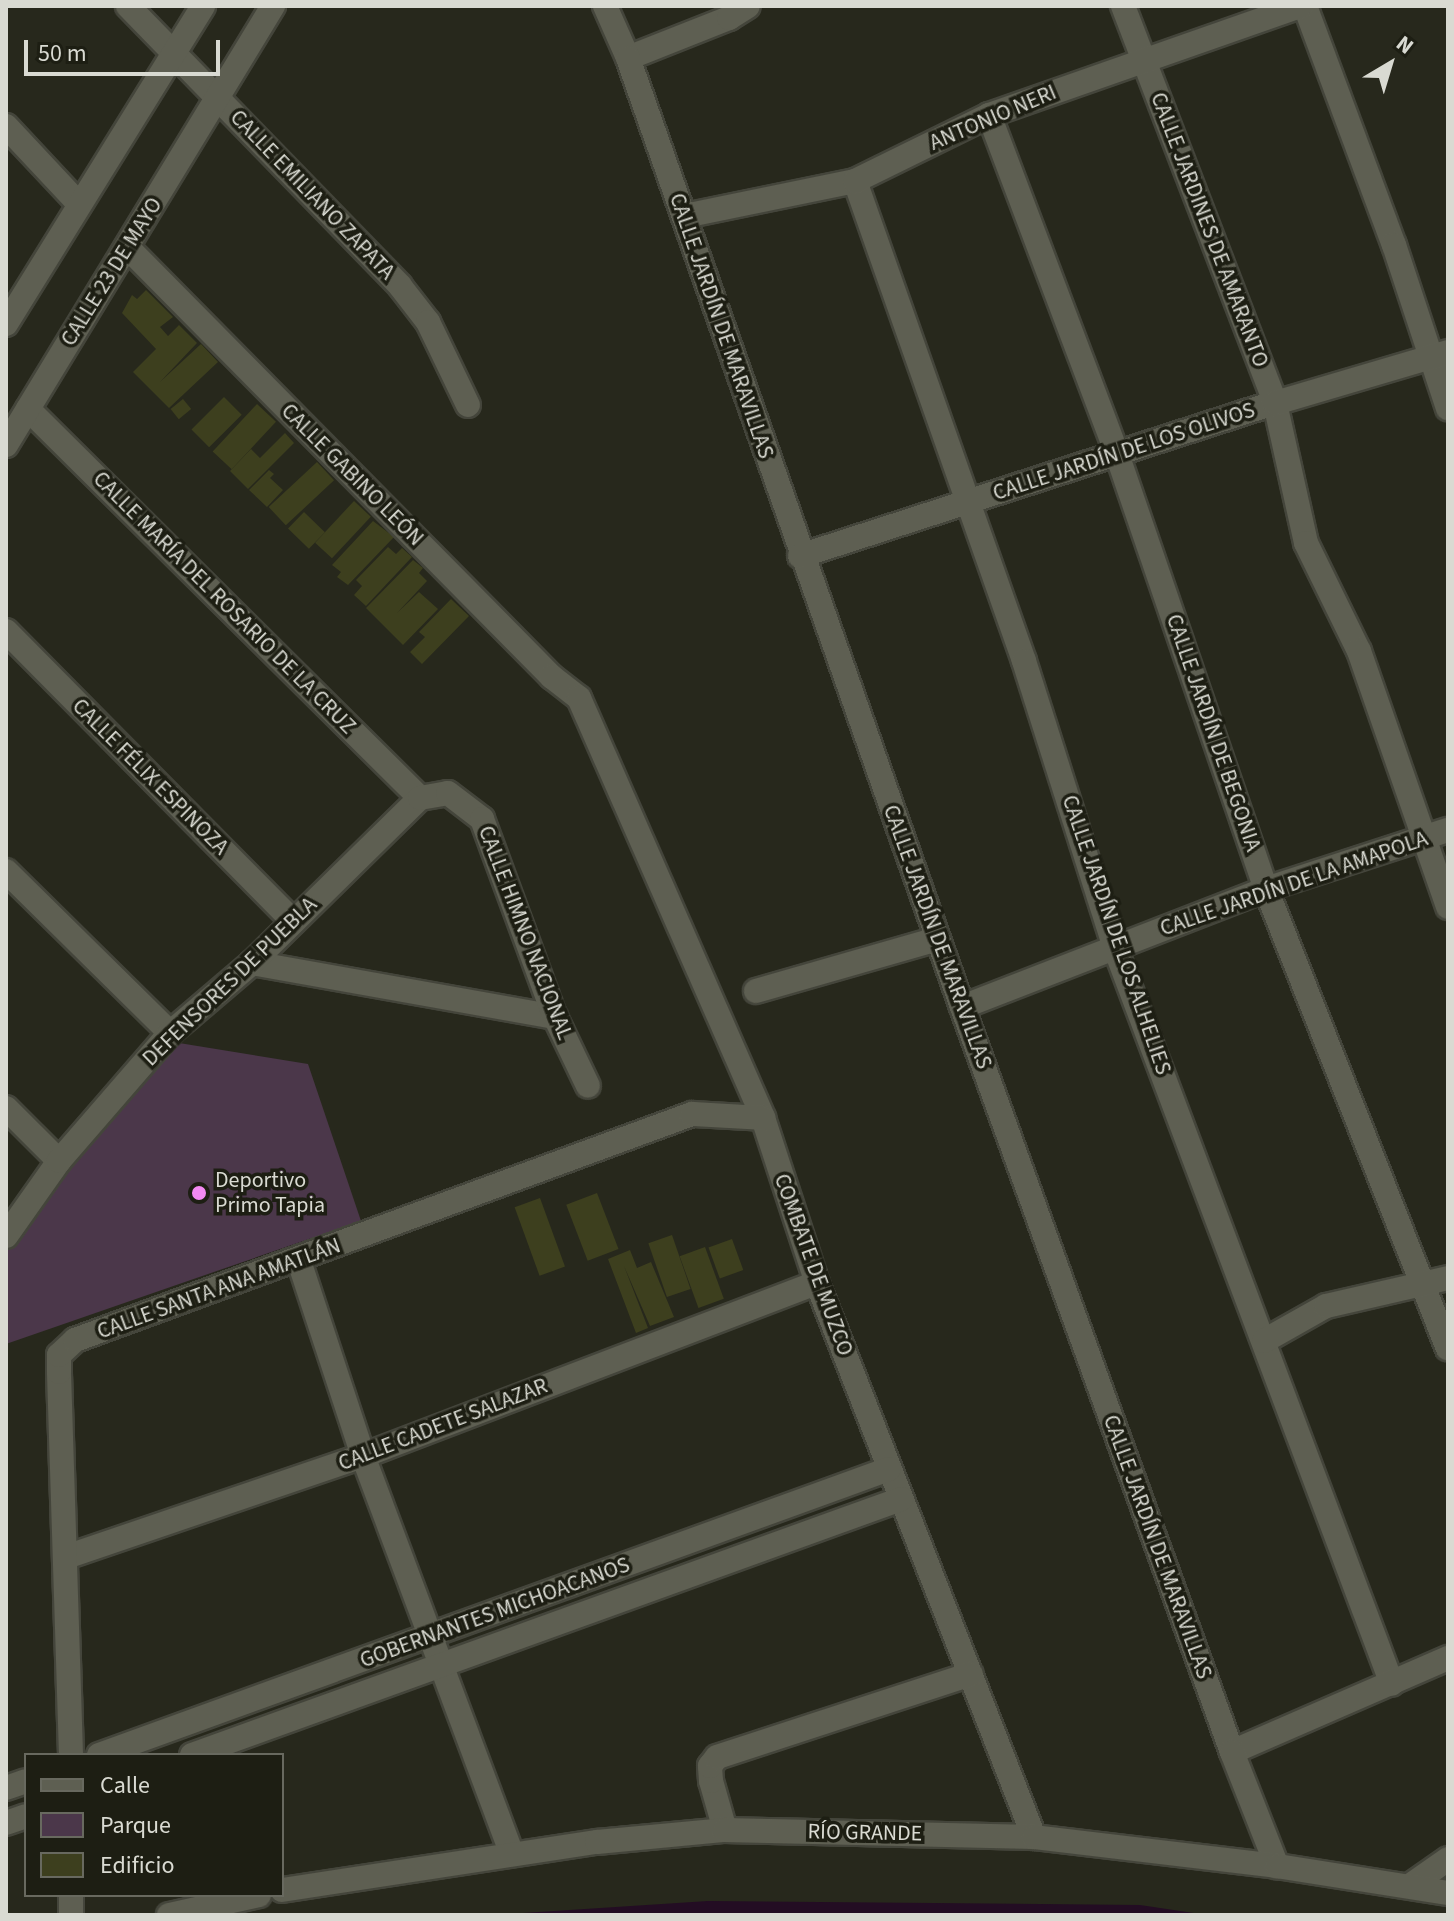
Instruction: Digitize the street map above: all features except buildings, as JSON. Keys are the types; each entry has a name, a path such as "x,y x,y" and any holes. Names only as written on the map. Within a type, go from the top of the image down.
{"street":[{"name":"CALLE EMILIANO ZAPATA","path":"128,6 400,286 428,322 468,405"},
{"path":"6,324 203,6"},
{"name":"CALLE 23 DE MAYO","path":"6,445 273,6"},
{"name":"CALLE JARDÍN DE MARAVILLAS","path":"605,6 628,58 800,556 937,939 1232,1752 1277,1866"},
{"path":"628,58 729,18 748,6"},
{"name":"CALLE JARDINES DE AMARANTO","path":"1123,6 1275,403 1306,543 1359,651 1448,907"},
{"path":"1302,6 1440,356 1448,408"},
{"name":"ANTONIO NERI","path":"684,216 855,181 989,115 1302,6"},
{"name":"CALLE JARDÍN DE BEGONIA","path":"989,115 1117,454 1266,889 1437,1281 1448,1348"},
{"path":"6,126 79,204"},
{"name":"CALLE JARDÍN DE LOS ALHELIES","path":"855,181 1024,661 1115,948 1392,1684"},
{"name":"CALLE GABINO LEÓN","path":"127,247 552,677 579,698"},
{"name":"CALLE JARDÍN DE LOS OLIVOS","path":"800,556 1275,403 1440,356"},
{"name":"CALLE MARÍA DEL ROSARIO DE LA CRUZ","path":"28,409 420,798"},
{"name":"CALLE FÉLIX ESPINOZA","path":"6,631 294,922"},
{"name":"COMBATE DE MUZCO","path":"579,698 763,1118 817,1283 1034,1837"},
{"name":"CALLE HIMNO NACIONAL","path":"420,798 448,793 482,819 555,1017 588,1086"},
{"name":"DEFENSORES DE PUEBLA","path":"6,1236 59,1161 170,1033 252,963 420,798"},
{"name":"CALLE JARDÍN DE LA AMAPOLA","path":"962,1007 1266,889 1448,830"},
{"path":"6,871 170,1033"},
{"path":"756,991 937,939"},
{"path":"252,963 555,1017"},
{"path":"6,1108 59,1161"},
{"name":"CALLE SANTA ANA AMATLÁN","path":"71,1753 59,1355 75,1340 299,1261 692,1114 763,1118"},
{"path":"299,1261 363,1456 512,1854"},
{"path":"1264,1341 1326,1306 1437,1281"},
{"name":"CALLE CADETE SALAZAR","path":"66,1557 363,1456 817,1283"},
{"name":"GOBERNANTES MICHOACANOS","path":"105,1753 889,1469"},
{"name":"GOBERNANTES MICHOACANOS","path":"197,1753 442,1662 901,1499"},
{"path":"1232,1752 1448,1658"},
{"path":"725,1830 711,1781 710,1766 717,1757 971,1674"},
{"name":"RÍO GRANDE","path":"284,1890 512,1854 725,1830 1034,1837 1277,1866 1448,1893"},
{"path":"1411,1885 1448,1859"},
{"path":"169,1915 250,1897"}],"green space":[{"name":"Deportivo Primo Tapia","path":"179,1043 308,1064 361,1221 6,1344 6,1249 65,1166"}],"shaded area":[{"path":"708,1901 1140,1905 1207,1915 491,1915"}],"place":[{"name":"Deportivo Primo Tapia","path":"199,1193"}]}
